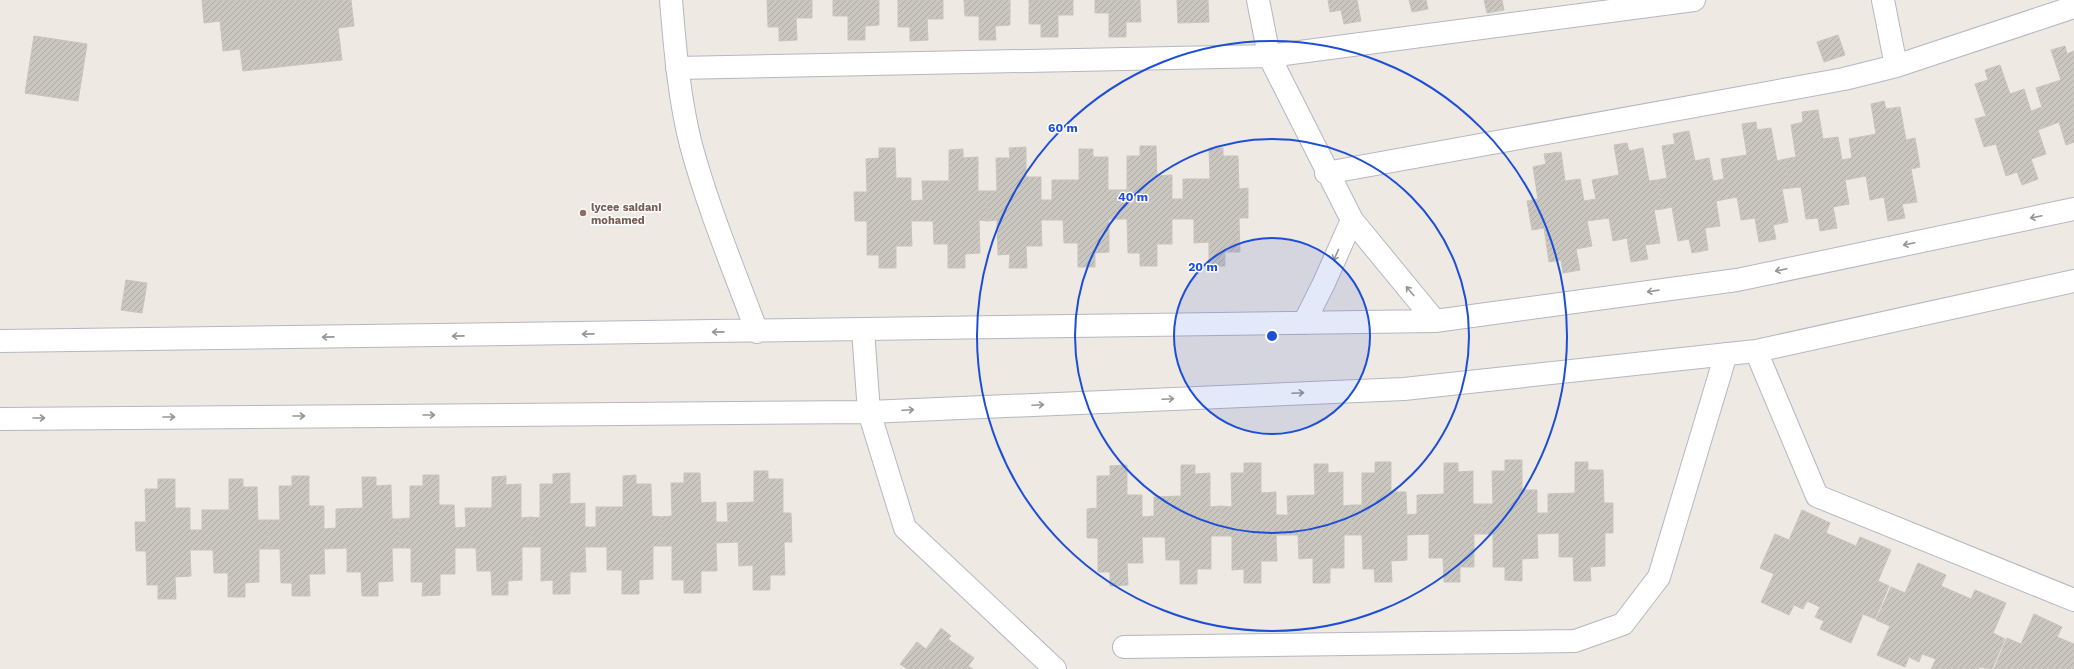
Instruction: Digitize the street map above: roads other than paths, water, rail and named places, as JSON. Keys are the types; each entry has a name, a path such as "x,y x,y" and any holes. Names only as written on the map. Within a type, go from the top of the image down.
{"street":[{"path":"671,0 677,68 693,151 714,214 757,332"},
{"path":"1258,0 1269,56 1326,173 1352,220 1435,320"},
{"path":"677,68 1269,56 1694,0"},
{"path":"1882,0 1896,66"},
{"path":"1326,173 1794,90 1896,66 2074,7"},
{"path":"0,341 757,332 1435,320 1737,280 2074,209"},
{"path":"1304,323 1324,283 1352,220"},
{"path":"0,419 869,412 1404,388 1756,351 2074,281"},
{"path":"863,330 869,412 905,528 1055,669"},
{"path":"1756,351 1817,496 2074,600"},
{"path":"1124,647 1575,641 1623,624 1659,577 1726,354"}],"place":[{"name":"lycee saidani mohamed","path":"583,213"}]}
